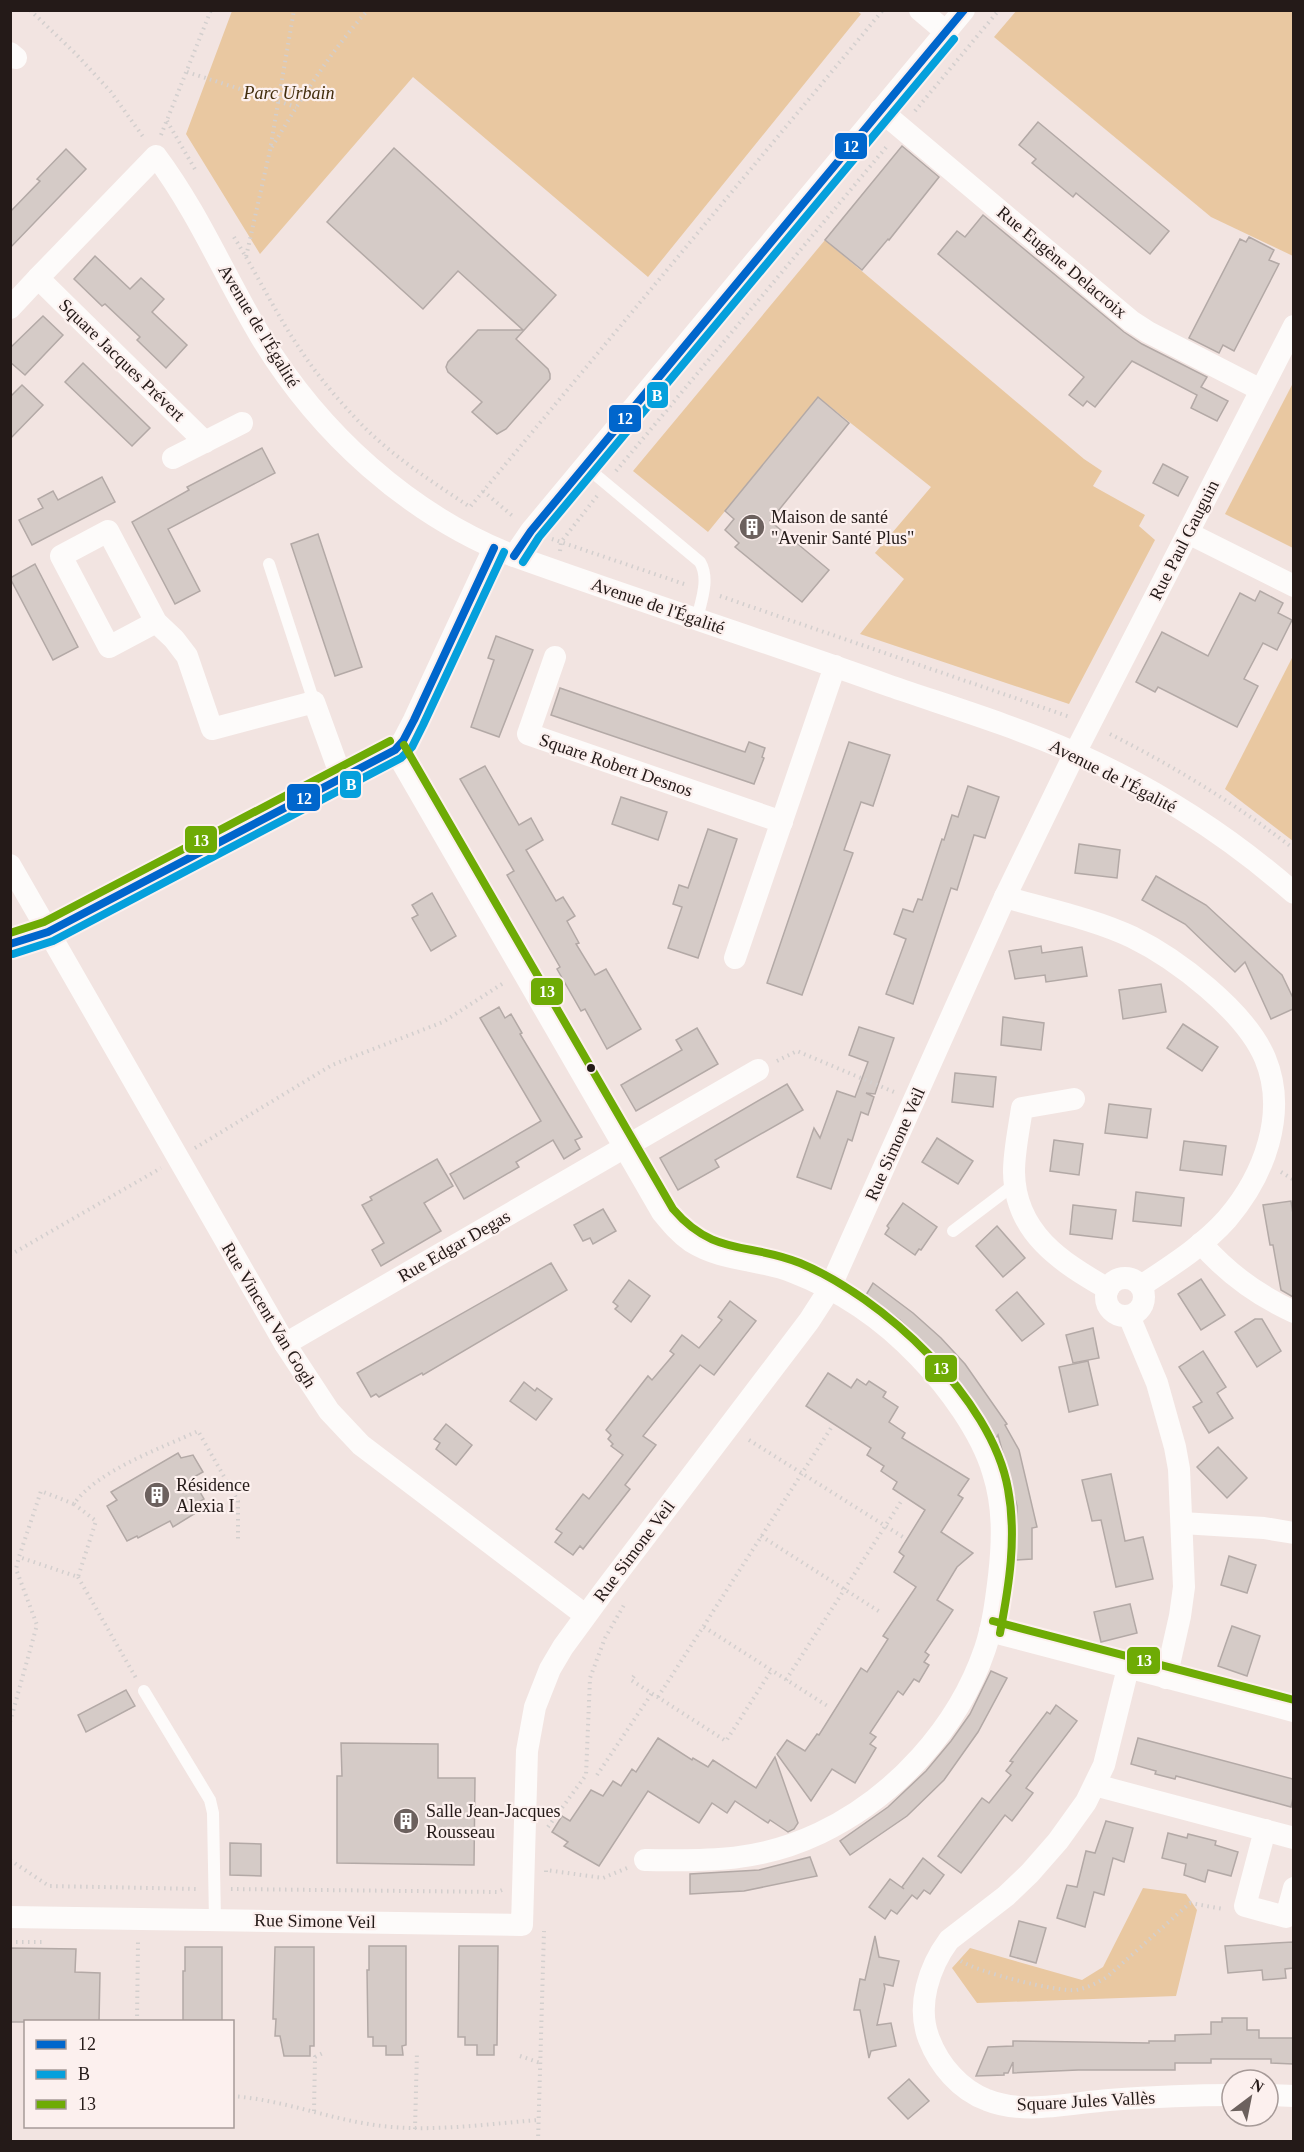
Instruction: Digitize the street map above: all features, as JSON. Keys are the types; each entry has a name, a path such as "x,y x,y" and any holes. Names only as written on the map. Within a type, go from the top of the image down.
{"street":[{"path":"920,10 946,32"},
{"path":"10,944 48,932 395,750 403,741 504,552 531,531 964,10"},
{"name":"Rue Eugène Delacroix","path":"880,110 1131,321 1261,390"},
{"path":"10,308 153,151"},
{"name":"Avenue de l'Égalité","path":"153,151 187,201 260,336 286,375 320,418 352,451 395,488 447,522 504,552 558,572 835,666 1075,753 1157,796 1208,827 1236,846 1293,893"},
{"name":"Square Jacques Prévert","path":"38,278 205,442"},
{"name":"Rue Paul Gauguin","path":"1075,753 1293,326"},
{"path":"173,458 242,423"},
{"path":"156,622 109,647 61,556 108,531 156,622 174,639 187,656 212,729 315,702 342,779"},
{"path":"1188,533 1293,586"},
{"name":"Square Robert Desnos","path":"555,657 528,734 782,822"},
{"path":"735,958 835,666"},
{"path":"395,750 662,1212 681,1234 706,1249 791,1271 869,1313 903,1341 943,1385 969,1423 989,1459 998,1490 1002,1535 996,1598 984,1650 967,1689 938,1735 904,1773 856,1813 821,1833 757,1855 724,1860 645,1860"},
{"name":"Rue Simone Veil","path":"10,1917 522,1925 525,1771 532,1720 550,1669 585,1615 808,1321 829,1290 1005,897 1075,753"},
{"name":"Rue Vincent Van Gogh","path":"10,865 285,1344 329,1411 350,1434 585,1615"},
{"path":"1005,897 1109,928 1146,945 1186,970 1209,989 1234,1015 1258,1046 1268,1068 1273,1090 1273,1117 1268,1144 1259,1170 1245,1195 1227,1218 1201,1243 1141,1286"},
{"name":"Rue Edgar Degas","path":"285,1344 758,1070"},
{"path":"1074,1099 1022,1108 1015,1160 1015,1184 1022,1210 1041,1242 1067,1265 1108,1289"},
{"path":"1201,1243 1233,1274 1260,1294 1293,1312"},
{"path":"1122,1278 1133,1279 1141,1286 1144,1293 1143,1304 1138,1311 1129,1316 1118,1314 1109,1307 1106,1296 1108,1289 1115,1281 1122,1278"},
{"path":"1129,1316 1151,1367 1171,1428 1179,1469 1184,1568 1182,1601 1166,1678"},
{"path":"1182,1523 1264,1528 1293,1533"},
{"path":"990,1631 1293,1711"},
{"name":"Square Jules Vallès","path":"1128,1668 1104,1765 1095,1785 1074,1819 1030,1873 1006,1896 957,1933 943,1948 935,1963 926,1991 924,2012 926,2029 941,2062 961,2085 985,2100 1007,2106 1031,2107 1142,2098 1220,2095"},
{"path":"1095,1785 1293,1838"},
{"path":"1265,1830 1245,1906 1286,1917 1293,1888"}],"lane":[{"path":"585,466 700,562 704,569 705,579 697,619"},
{"path":"269,564 315,702"},
{"path":"953,1231 1015,1184"},
{"path":"144,1691 210,1800 213,1813 215,1920"}],"path":[{"path":"30,10 76,54 111,92 153,151 211,10"},
{"path":"246,258 270,150 294,10"},
{"path":"270,150 314,79 368,10"},
{"path":"229,228 299,348 333,392 365,428 420,473 470,507 884,10"},
{"path":"558,572 561,542 606,483 999,10"},
{"path":"187,72 296,107"},
{"path":"167,121 201,180"},
{"path":"10,1255 178,1159 332,1065 443,1022 522,971"},
{"path":"758,1070 797,1051 914,1101"},
{"path":"658,1698 831,1428"},
{"path":"74,1504 97,1480 198,1431 238,1501 238,1541"},
{"path":"749,1440 903,1537"},
{"path":"10,1722 38,1625 16,1569 41,1491 74,1504 96,1521 78,1577"},
{"path":"786,1680 902,1500"},
{"path":"761,1536 880,1612"},
{"path":"19,1557 78,1577 144,1691"},
{"path":"546,1830 586,1775 590,1678 605,1638 624,1605"},
{"path":"704,1627 829,1707"},
{"path":"634,1676 631,1680 726,1741 771,1671"},
{"path":"597,1775 652,1694"},
{"path":"10,1860 49,1886 498,1892 546,1870 603,1878 645,1860"},
{"path":"546,1860 546,1882"},
{"path":"943,1948 978,1970 1075,1990 1107,1977 1190,1903 1233,1911 1245,1906"},
{"path":"538,2142 544,1927"},
{"path":"137,2020 138,1942"},
{"path":"415,2129 417,2051"},
{"path":"314,2111 315,2057 323,2052"},
{"path":"519,2056 540,2063"},
{"path":"234,2097 267,2100 358,2122 415,2129 538,2120"}],"green space":[{"path":"1017,10 1293,11 1293,256 1211,217 994,37"},
{"name":"Parc Urbain","path":"232,11 857,11 861,14 648,277 413,77 260,254 186,134"},
{"path":"825,240 1084,459 1102,471 1093,486 1145,515 1139,526 1155,540 1069,704 860,634 904,579 875,553 931,487 818,397 708,532 633,471"},
{"path":"1293,383 1293,548 1225,514"},
{"path":"1293,656 1293,841 1225,789"},
{"path":"1143,1888 1186,1894 1197,1910 1176,1996 977,2003 952,1968 970,1948 1082,1980 1103,1967"}],"building":[{"path":"1038,122 1169,231 1150,254 1076,193 1073,197 1032,163 1036,159 1019,145"},
{"path":"902,146 939,177 862,270 825,240"},
{"path":"394,148 556,295 516,339 548,369 550,379 506,429 497,434 472,412 482,402 448,372 446,367 478,330 523,330 458,271 423,309 327,222"},
{"path":"66,149 86,169 10,248 10,212 40,181 37,179"},
{"path":"983,215 1124,332 1142,344 1207,377 1201,387 1228,401 1217,421 1191,408 1197,395 1132,361 1095,407 1087,401 1083,406 1069,395 1084,377 938,254 957,231 965,237"},
{"path":"1249,237 1274,250 1269,260 1279,264 1234,351 1223,345 1219,353 1189,338 1240,239 1246,242"},
{"path":"95,256 130,289 141,278 164,299 152,312 187,345 166,368 137,340 140,337 74,279"},
{"path":"43,316 63,335 25,375 10,362 10,348"},
{"path":"83,363 150,428 132,446 65,382"},
{"path":"22,385 43,405 10,439 10,397"},
{"name":"Maison de santé \"Avenir Santé Plus\"","path":"818,397 849,423 770,521 829,570 802,602 735,547 739,543 725,530 734,519 725,511"},
{"path":"262,448 275,473 168,529 200,591 175,604 132,522 189,490 187,487"},
{"path":"1163,464 1188,477 1178,496 1153,483"},
{"path":"102,477 115,502 32,545 19,520 43,508 38,499 53,491 58,500"},
{"path":"318,534 362,667 335,676 291,544"},
{"path":"35,564 78,647 53,660 10,578"},
{"path":"1260,591 1283,603 1278,613 1292,620 1277,650 1263,643 1244,679 1258,686 1237,727 1158,687 1155,692 1136,682 1162,632 1208,656 1240,593 1255,601"},
{"path":"496,636 533,650 499,737 471,727 494,660 488,658"},
{"path":"560,688 745,752 749,742 765,748 762,757 764,758 754,784 551,715"},
{"path":"849,742 890,755 873,806 861,802 844,850 853,853 802,995 767,983"},
{"path":"485,766 519,825 531,818 543,840 526,850 556,901 563,897 575,916 567,921 579,943 576,944 595,975 606,969 641,1029 607,1049 585,1009 581,1011 557,969 560,967 507,875 514,871 460,779"},
{"path":"968,786 999,797 985,838 974,835 957,890 951,888 913,1004 886,994 906,939 894,934 903,909 913,912 918,899 922,900 942,839 944,840 952,815 958,817"},
{"path":"621,797 667,812 658,840 612,824"},
{"path":"708,829 737,839 698,958 668,948 682,907 673,904 679,885 688,888"},
{"path":"1079,844 1120,850 1117,878 1075,873"},
{"path":"1156,876 1206,905 1282,975 1293,998 1293,1009 1271,1019 1245,962 1235,972 1185,924 1142,900"},
{"path":"432,893 456,936 431,951 412,918 418,915 412,905"},
{"path":"1041,946 1042,953 1082,947 1087,976 1046,982 1045,975 1015,979 1009,951"},
{"path":"1161,984 1166,1012 1123,1019 1119,990"},
{"path":"499,1007 505,1018 511,1014 522,1033 520,1034 582,1137 575,1140 580,1149 564,1159 553,1140 516,1162 519,1167 464,1199 450,1174 541,1121 480,1018"},
{"path":"1003,1017 1044,1023 1041,1050 1001,1045"},
{"path":"1183,1024 1218,1047 1202,1071 1167,1048"},
{"path":"859,1027 894,1038 875,1094 866,1093 874,1097 868,1115 861,1112 852,1141 848,1139 831,1189 797,1177 814,1128 820,1138 837,1091 855,1097 868,1062 849,1055"},
{"path":"697,1028 718,1064 636,1111 621,1085 682,1050 676,1040"},
{"path":"955,1073 996,1077 993,1107 952,1102"},
{"path":"787,1084 803,1110 715,1160 719,1167 678,1190 660,1158"},
{"path":"1109,1104 1151,1109 1147,1138 1105,1133"},
{"path":"937,1138 973,1161 958,1184 922,1162"},
{"path":"1054,1140 1083,1144 1079,1175 1050,1171"},
{"path":"1184,1141 1226,1146 1222,1175 1180,1170"},
{"path":"437,1159 453,1186 424,1203 441,1231 381,1266 372,1250 384,1243 362,1205 372,1200 370,1197"},
{"path":"1136,1192 1184,1198 1181,1226 1133,1221"},
{"path":"1291,1201 1293,1297 1281,1290 1263,1205"},
{"path":"903,1203 937,1227 915,1255 885,1234 889,1228 887,1226"},
{"path":"1073,1205 1116,1210 1112,1239 1070,1234"},
{"path":"603,1209 616,1231 593,1244 590,1238 583,1241 574,1225"},
{"path":"997,1226 1025,1258 1003,1277 976,1246"},
{"path":"551,1263 567,1290 423,1375 422,1373 379,1397 376,1394 371,1397 357,1373"},
{"path":"1201,1279 1225,1315 1201,1330 1178,1294"},
{"path":"629,1280 650,1296 631,1322 615,1309 618,1306 613,1302"},
{"path":"873,1283 913,1313 941,1338 965,1364 1007,1424 1005,1425 1019,1450 1037,1527 1032,1528 1032,1559 1015,1560 1017,1506 998,1435 995,1440 963,1388 929,1348 900,1320 866,1295"},
{"path":"1017,1292 1044,1324 1022,1341 996,1310"},
{"path":"730,1301 756,1321 714,1375 700,1365 643,1436 656,1445 625,1485 630,1489 583,1549 580,1546 573,1555 555,1542 562,1533 556,1529 583,1494 589,1499 623,1455 611,1446 613,1444 608,1439 611,1435 606,1430 648,1376 652,1380 674,1354 670,1351 682,1335 699,1348 722,1320 718,1317"},
{"path":"1255,1319 1262,1319 1281,1351 1257,1367 1235,1332"},
{"path":"1093,1328 1099,1358 1073,1363 1066,1335"},
{"path":"1203,1351 1226,1387 1217,1393 1233,1418 1209,1433 1193,1407 1202,1402 1179,1367"},
{"path":"1088,1361 1098,1405 1069,1412 1059,1367"},
{"path":"828,1373 851,1388 857,1379 866,1385 869,1381 886,1392 883,1397 898,1407 889,1422 905,1433 902,1438 969,1479 958,1495 963,1498 941,1532 973,1553 957,1567 937,1600 953,1610 925,1652 929,1655 924,1662 929,1665 919,1682 914,1679 903,1695 898,1691 870,1733 876,1737 870,1744 876,1748 855,1783 832,1769 811,1801 777,1754 787,1740 805,1751 817,1734 819,1735 861,1668 867,1672 888,1639 883,1636 916,1587 894,1572 904,1556 899,1552 925,1510 893,1489 897,1482 881,1471 884,1466 867,1455 871,1448 806,1406"},
{"path":"524,1382 535,1391 537,1388 552,1399 536,1420 510,1401"},
{"path":"446,1424 472,1445 456,1465 436,1449 440,1443 434,1439"},
{"path":"1218,1447 1247,1478 1227,1498 1197,1467"},
{"name":"Résidence Alexia I","path":"178,1453 181,1458 193,1455 203,1472 192,1478 204,1499 190,1508 194,1514 173,1527 170,1521 138,1538 137,1536 127,1541 107,1506 117,1500 111,1492"},
{"path":"1111,1474 1125,1541 1143,1537 1153,1579 1116,1587 1101,1520 1092,1521 1082,1480"},
{"path":"1229,1556 1256,1565 1247,1593 1221,1585"},
{"path":"1130,1604 1137,1633 1101,1642 1094,1612"},
{"path":"1232,1626 1260,1636 1247,1676 1218,1666"},
{"path":"991,1671 1007,1678 978,1732 944,1780 907,1816 850,1855 840,1841 888,1807 926,1771 970,1714"},
{"path":"126,1690 135,1706 86,1732 78,1715"},
{"path":"1056,1705 1077,1721 1026,1788 1033,1793 1012,1821 1005,1815 961,1873 938,1856 982,1798 989,1803 1011,1775 1006,1771 1013,1762 1010,1761 1047,1712 1050,1714"},
{"path":"658,1738 692,1760 693,1758 708,1767 713,1760 756,1788 775,1757 798,1823 788,1832 770,1820 768,1823 735,1801 727,1813 712,1803 699,1823 648,1791 599,1866 564,1846 568,1842 552,1832 562,1816 570,1821 591,1790 603,1796 613,1781 621,1786 632,1769 636,1772"},
{"path":"1138,1738 1293,1779 1291,1807 1176,1776 1175,1779 1155,1774 1156,1771 1131,1764"},
{"name":"Salle Jean-Jacques Rousseau","path":"341,1743 438,1744 438,1778 475,1778 474,1865 337,1863 337,1776 342,1776"},
{"path":"1106,1821 1133,1828 1124,1862 1113,1858 1104,1895 1094,1892 1085,1927 1057,1918 1067,1885 1077,1887 1086,1851 1095,1853"},
{"path":"1168,1833 1187,1838 1188,1834 1216,1841 1215,1845 1238,1852 1231,1876 1208,1870 1205,1882 1184,1875 1186,1864 1162,1858"},
{"path":"230,1843 261,1844 261,1876 230,1875"},
{"path":"810,1857 817,1876 744,1891 690,1894 690,1874 759,1870"},
{"path":"923,1858 944,1875 930,1894 924,1890 917,1899 912,1895 897,1914 891,1910 885,1919 869,1907 890,1879 904,1889 902,1887"},
{"path":"1019,1921 1046,1928 1036,1963 1010,1956"},
{"path":"875,1936 879,1957 899,1961 893,1986 884,1984 885,1989 877,2025 891,2023 896,2046 871,2051 869,2058 860,2010 854,2010 860,1979 865,1980"},
{"path":"1293,1942 1293,1968 1285,1969 1286,1978 1263,1980 1262,1970 1228,1973 1225,1946"},
{"path":"369,1946 406,1946 406,2045 402,2046 403,2055 386,2055 386,2046 373,2046 373,2037 368,2037"},
{"path":"459,1946 498,1946 497,2045 494,2045 494,2055 477,2055 477,2045 465,2045 465,2037 458,2037"},
{"path":"185,1947 222,1947 222,2020 183,2020 183,1971 185,1971"},
{"path":"275,1947 314,1947 314,2046 310,2046 310,2056 284,2056 280,2036 275,2036 276,2019 273,2019"},
{"path":"10,1948 76,1949 75,1972 100,1973 99,2020 10,2022"},
{"path":"1222,2018 1247,2018 1247,2030 1259,2030 1259,2038 1293,2038 1293,2064 1271,2063 1271,2059 1211,2059 1211,2063 1175,2063 1175,2070 1013,2073 1013,2062 1008,2073 1004,2075 976,2076 988,2047 1013,2046 1013,2041 1149,2043 1149,2041 1175,2041 1175,2035 1211,2034 1211,2022 1222,2022"},
{"path":"909,2079 929,2101 908,2119 888,2098"}],"transit line":[{"name":"12","path":"514,556 531,531 964,10"},
{"name":"B","path":"523,562 539,537 954,39"},
{"name":"12","path":"10,944 48,932 395,750 403,741 414,720 494,548"},
{"name":"B","path":"13,954 53,941 401,758 412,747 504,552"},
{"name":"13","path":"10,933 44,922 390,741"},
{"name":"13","path":"404,745 673,1209 703,1235 718,1242 800,1263 832,1279 865,1300 898,1325 929,1355 957,1386 980,1420 998,1455 1011,1507 1011,1561 1000,1633"},
{"name":"13","path":"993,1621 1294,1700"}],"place":[{"name":"Maison de santé \"Avenir Santé Plus\"","path":"752,527"},
{"name":"Résidence Alexia I","path":"157,1495"},
{"name":"Salle Jean-Jacques Rousseau","path":"406,1821"}]}
